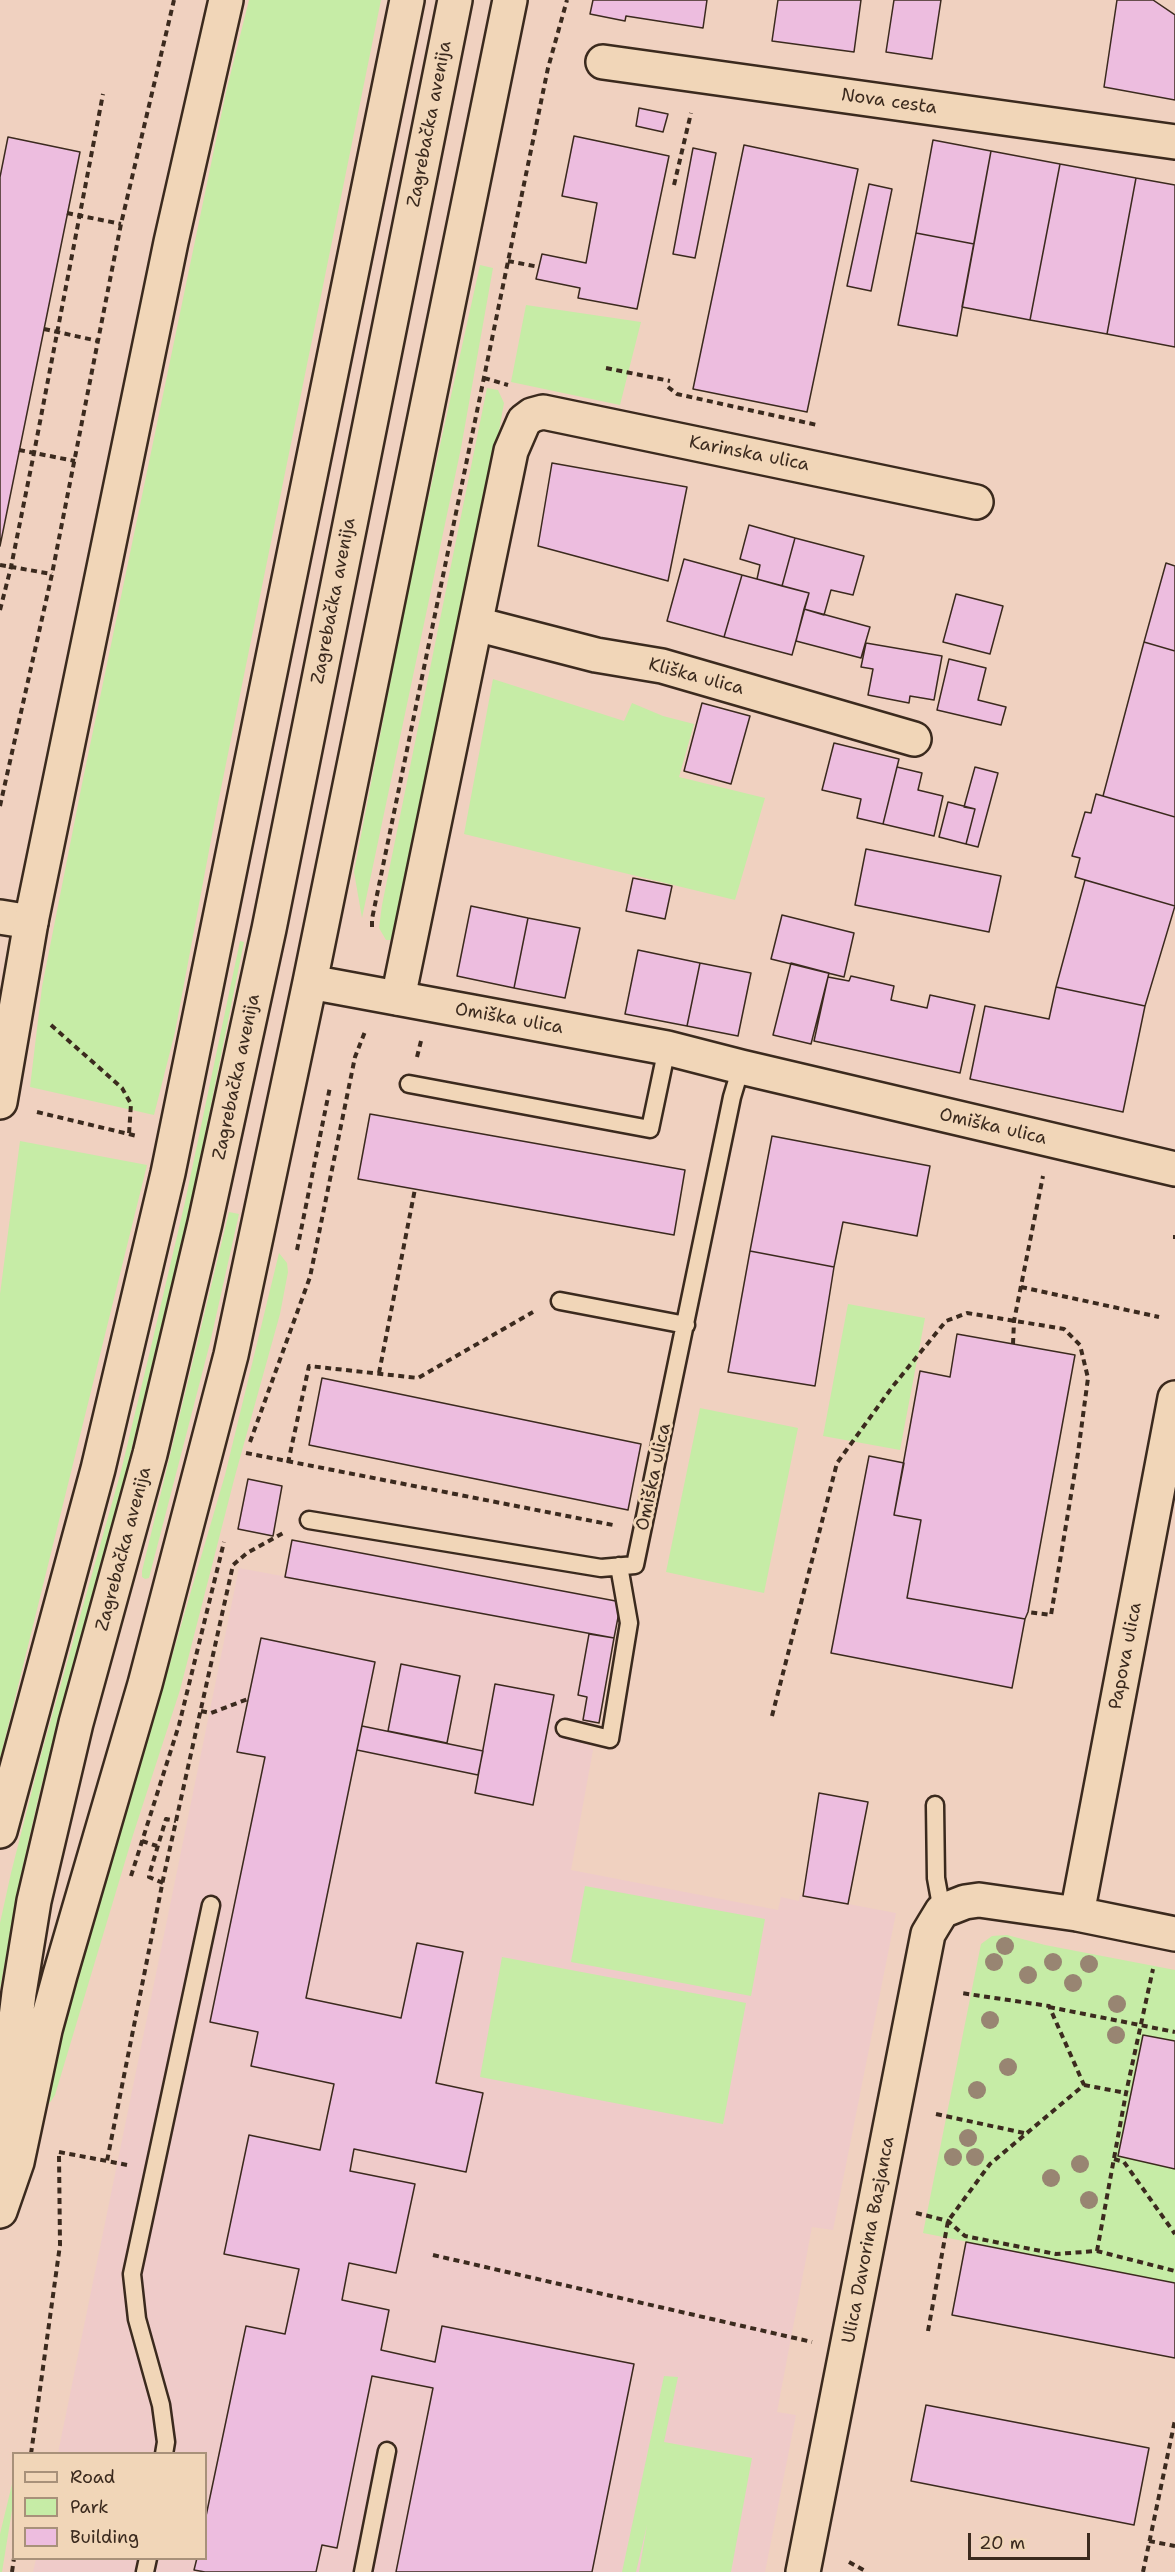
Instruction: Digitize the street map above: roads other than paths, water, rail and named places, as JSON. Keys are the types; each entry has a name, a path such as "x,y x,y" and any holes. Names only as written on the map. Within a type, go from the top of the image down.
{"main road":[{"path":"13,1106 15,920 225,0"},
{"path":"0,1831 104,1447 168,1173 407,0"},
{"name":"Zagrebačka avenija","path":"0,2148 19,1993 34,1901 76,1723 150,1454 205,1223 268,929 455,0"},
{"path":"0,2211 17,2162 45,2030 145,1684 231,1355 310,982 510,0"},
{"name":"Nova cesta","path":"603,62 1175,142"},
{"name":"Karinska ulica","path":"476,624 511,451 524,421 531,415 543,412 976,501"},
{"path":"398,998 476,624"},
{"name":"Kliška ulica","path":"476,624 596,655 662,666 914,739"},
{"name":"Omiška ulica","path":"310,982 667,1048 1175,1169"},
{"name":"Papova ulica","path":"1077,1914 1175,1398"},
{"path":"942,1911 964,1902 979,1900 1077,1914 1175,1934"},
{"name":"Ulica Davorina Bazjanca","path":"802,2572 928,1934 942,1911"}],"lane":[{"path":"409,1084 650,1129 667,1048"},
{"name":"Omiška ulica","path":"619,1566 635,1565 732,1097 741,1067"},
{"path":"560,1301 686,1325"},
{"path":"309,1520 601,1568 619,1566 629,1623 610,1739 565,1728"},
{"path":"935,1805 936,1878 942,1911"},
{"path":"164,2452 166,2442 161,2405 137,2319 132,2274 211,1905"},
{"path":"363,2572 387,2451"}]}
